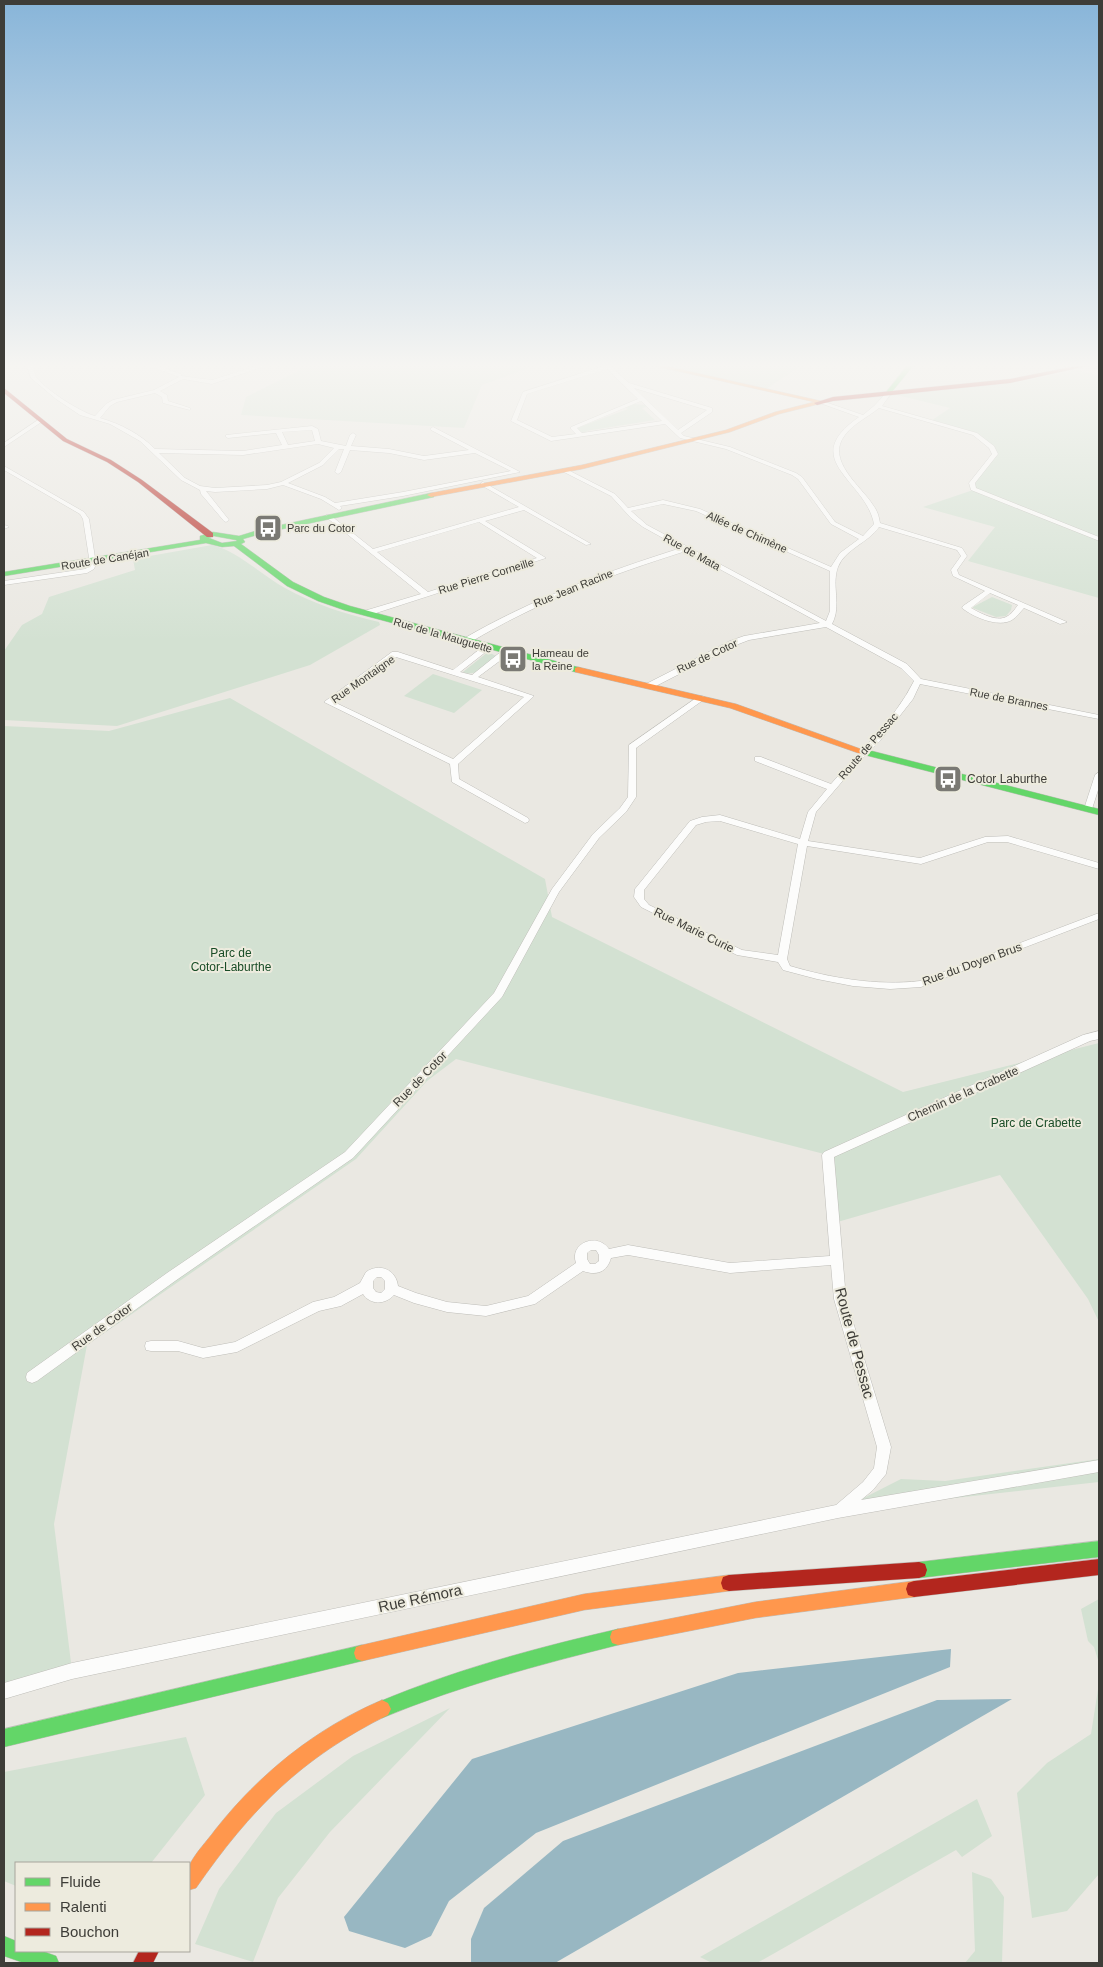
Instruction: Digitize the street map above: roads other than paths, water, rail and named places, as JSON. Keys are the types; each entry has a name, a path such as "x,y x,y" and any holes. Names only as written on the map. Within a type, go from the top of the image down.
{"main road":[{"path":"102,458 140,480 208,538 238,542 262,531 328,516 339,509 564,470 615,458"},
{"name":"Route de Canéjan","path":"4,574 92,561 208,538"},
{"name":"Rue de la Mauguette","path":"238,542 299,589 328,601 506,652 702,698 750,712 864,752 1094,810"},
{"path":"4,1738 509,1618 584,1602 664,1590 764,1579 883,1574 1099,1549"},
{"path":"190,1880 225,1831 259,1795 292,1765 326,1739 357,1722 394,1703 434,1688 586,1644 690,1621 828,1600 1099,1567"},
{"path":"20,1952 49,1963"}],"street":[{"path":"163,458 188,483 203,488 267,487 283,484 321,464 327,458"},
{"path":"338,472 344,458"},
{"path":"283,484 339,509 517,472 487,458"},
{"path":"753,458 800,478 832,523 862,538"},
{"path":"838,458 841,467 875,512 877,524 872,532 846,551 833,570 834,616 828,624 904,666 918,682"},
{"path":"992,458 972,483 974,489 1099,539"},
{"path":"4,468 82,513 86,519 92,561 92,568 87,571 4,583"},
{"name":"Rue de Mata","path":"564,470 613,495 645,526 828,624"},
{"path":"483,484 588,544"},
{"path":"203,488 203,493 226,520"},
{"name":"Allée de Chimène","path":"628,510 662,502 698,510 833,570"},
{"path":"372,551 524,508"},
{"path":"328,516 426,594"},
{"name":"Rue Pierre Corneille","path":"367,613 543,558 480,520"},
{"path":"877,524 960,549 964,556 953,573 989,591 1063,622"},
{"name":"Rue Jean Racine","path":"466,641 524,608 568,589 685,549"},
{"path":"989,591 966,608 997,620 1008,620 1022,605"},
{"name":"Rue de Cotor","path":"649,686 733,643 747,638 828,624"},
{"path":"455,672 488,647"},
{"path":"473,678 506,652"},
{"name":"Rue Montaigne","path":"395,654 473,678 530,696 454,763 328,702 395,654"},
{"name":"Rue de Brannes","path":"918,682 1099,717"},
{"name":"Route de Pessac","path":"782,962 803,843 812,812 890,722 918,682"},
{"name":"Rue de Cotor","path":"32,1377 171,1277 349,1156 498,995 555,892 596,836 623,810 632,797 632,747 702,698"},
{"path":"758,759 832,788"},
{"path":"454,763 455,780 525,820"},
{"path":"1094,810 1099,775"},
{"name":"Rue Marie Curie","path":"782,962 744,954 646,907 638,897 639,890 690,828 700,820 720,818 803,843"},
{"path":"803,843 922,861 988,839 1008,839 1099,866"},
{"name":"Rue du Doyen Brus","path":"782,962 794,971 873,985 906,987 921,984 1099,916"},
{"name":"Chemin de la Crabette","path":"828,1155 1087,1038 1099,1035"},
{"name":"Route de Pessac","path":"828,1155 840,1299 884,1447 881,1470 868,1486 838,1511"},
{"path":"594,1246 604,1250 606,1254 605,1262 602,1266 592,1268 583,1265 579,1256 584,1248 594,1246"},
{"path":"606,1254 628,1250 730,1268 837,1260"},
{"path":"392,1289 414,1298 447,1307 486,1311 531,1300 583,1265"},
{"path":"151,1346 178,1346 203,1353 236,1347 317,1306 337,1302 364,1287 368,1278 384,1274 392,1279 392,1289 385,1295 369,1295 364,1287"},
{"name":"Rue Rémora","path":"4,1691 72,1671 838,1511 1099,1466"}],"water":[{"path":"951,1649 950,1667 536,1833 449,1901 431,1936 405,1948 349,1931 344,1917 472,1759 738,1673"},
{"path":"1012,1699 555,1963 471,1963 471,1939 484,1908 563,1841 937,1700"}],"place":[{"name":"Parc du Cotor","path":"268,528"},
{"name":"Hameau de la Reine","path":"513,659"},
{"name":"Cotor Laburthe","path":"948,779"}],"park label":[{"name":"Parc de Cotor-Laburthe","path":"231,960"},
{"name":"Parc de Crabette","path":"1036,1123"}]}
